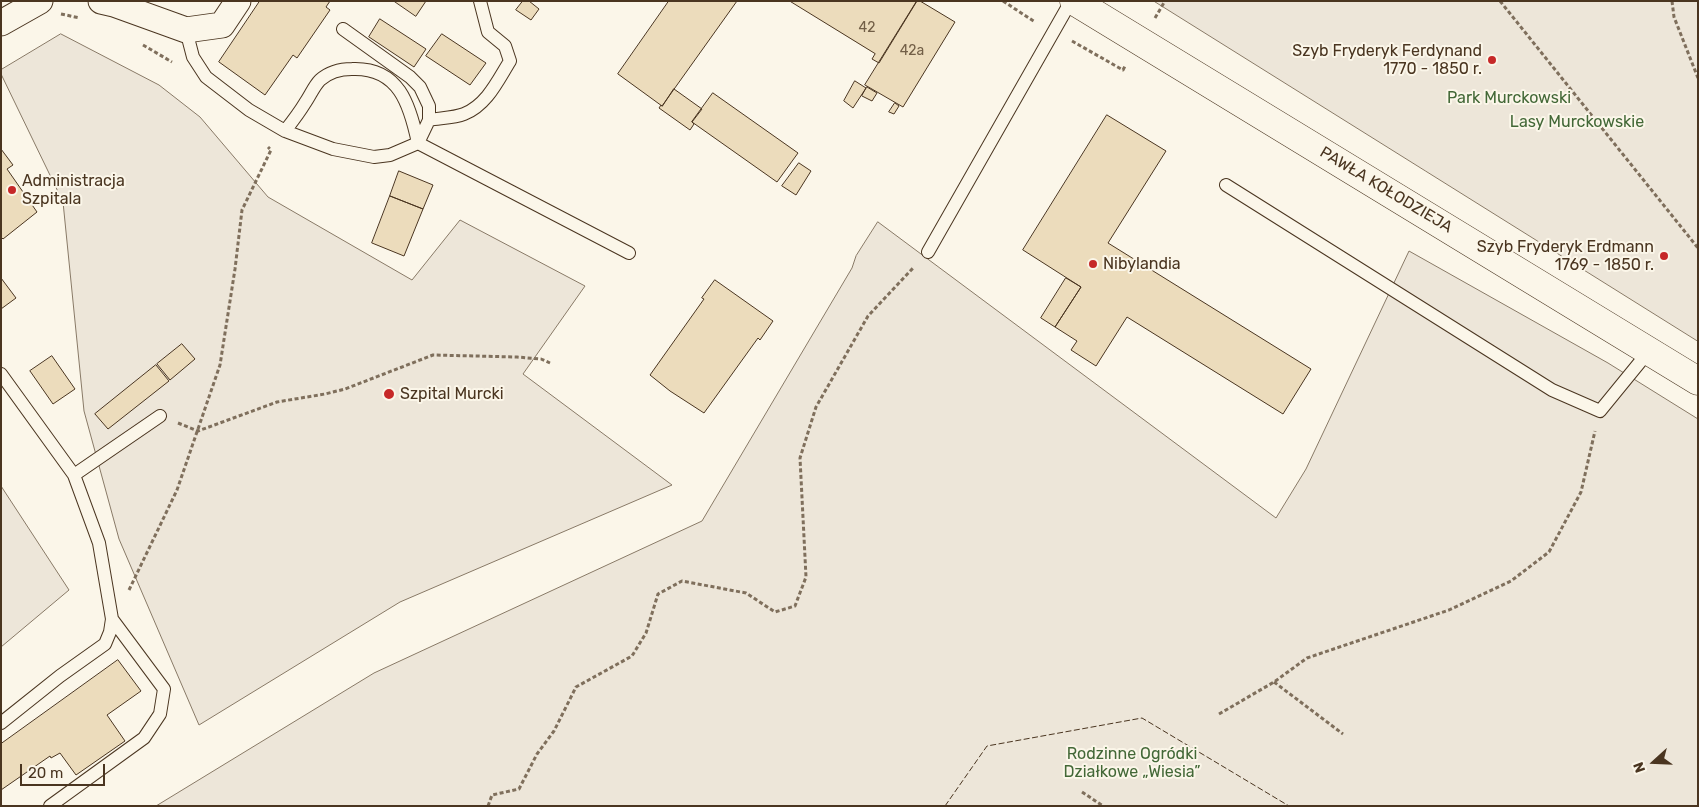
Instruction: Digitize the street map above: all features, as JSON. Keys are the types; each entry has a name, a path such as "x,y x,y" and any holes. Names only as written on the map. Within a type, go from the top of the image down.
{"street":[{"path":"101,1 186,30 222,25 238,1"},
{"name":"PAWŁA KOŁODZIEJA","path":"1072,1 1698,381"},
{"path":"1,24 46,7"}],"lane":[{"path":"429,120 465,114 476,106 489,95 510,61 505,46 488,32 480,1"},
{"path":"928,252 1072,1"},
{"path":"186,30 193,57 206,77 249,110 285,131 332,149 374,157 390,155 418,143 429,120 428,106 420,87 410,77 342,29"},
{"path":"285,131 300,112 319,81 331,72 359,68 374,71 390,78 401,92 410,109 418,143 629,253"},
{"path":"1226,185 1552,390 1600,411 1649,350"},
{"path":"1,374 74,475 99,543 112,618 110,632 105,644 60,676 1,723"},
{"path":"74,475 160,416"},
{"path":"50,806 144,738 160,714 164,689 112,618"}],"path":[{"path":"1500,1 1698,248"},
{"path":"1672,1 1674,17 1698,78"},
{"path":"46,7 84,20"},
{"path":"142,44 180,67"},
{"path":"112,618 121,606 177,490 220,365 236,269 242,210 271,150 264,144"},
{"path":"488,806 492,796 519,789 536,754 554,731 576,687 632,656 646,632 658,594 682,581 746,593 775,612 795,606 806,577 800,458 816,407 868,316 928,252"},
{"path":"198,431 277,402 345,389 433,355 517,357 541,359 550,363"},
{"path":"1219,714 1274,682 1307,658 1449,610 1511,581 1550,552 1581,492 1600,411"},
{"path":"1274,682 1344,734"},
{"path":"1082,792 1103,806"}],"green space":[{"name":"Lasy Murckowskie","path":"1154,1 1698,1 1698,341"},
{"path":"61,34 159,85 200,117 268,197 412,280 460,220 585,286 523,374 672,485 400,602 199,725 119,539 84,411 63,202 1,74 1,70"},
{"name":"Rodzinne Ogródki Działkowe „Wiesia”","path":"878,222 1276,518 1306,469 1409,251 1608,363 1698,419 1698,806 156,806 374,673 702,521 852,268 856,256"},
{"path":"1,486 69,590 1,647"}],"building":[{"path":"260,1 330,1 326,7 330,10 297,58 293,55 265,95 219,62"},
{"path":"394,1 426,1 416,16"},
{"path":"523,1 529,1 539,9 531,20 516,10"},
{"path":"669,1 737,1 662,106 618,74"},
{"path":"790,1 917,1 879,63 872,59 875,54"},
{"path":"917,1 955,22 903,107 865,85"},
{"path":"380,19 426,49 414,67 369,37"},
{"path":"442,34 486,63 470,85 426,56"},
{"path":"855,81 866,88 853,108 844,101"},
{"path":"867,87 877,93 872,101 862,96"},
{"path":"674,89 702,109 692,122 694,124 690,130 659,108"},
{"path":"713,93 798,153 777,182 692,122"},
{"path":"895,103 899,106 894,114 889,112"},
{"name":"Nibylandia","path":"1107,115 1166,151 1108,243 1311,369 1283,414 1127,317 1096,366 1071,350 1077,341 1055,327 1081,287 1023,250"},
{"name":"Administracja Szpitala","path":"1,149 13,165 7,169 37,212 3,239 1,237"},
{"path":"799,163 811,171 796,195 782,186"},
{"path":"399,171 433,185 423,209 390,196"},
{"path":"390,196 423,209 404,256 372,243"},
{"path":"1,278 16,298 1,309"},
{"path":"1066,278 1081,287 1055,327 1041,318"},
{"path":"715,280 773,321 760,340 758,338 704,413 670,391 650,375 704,299 702,298"},
{"path":"182,344 195,359 170,380 157,364"},
{"path":"52,356 75,389 53,404 30,371"},
{"path":"156,365 169,381 108,429 95,414"},
{"path":"118,660 141,691 107,715 125,741 76,775 60,753 51,758 50,756 1,790 1,744"}],"fence":[{"path":"945,806 987,746 1142,718 1289,806"}],"place":[{"name":"Szyb Fryderyk Ferdynand 1770 - 1850 r.","path":"1492,60"},
{"name":"Administracja Szpitala","path":"12,190"},
{"name":"Szyb Fryderyk Erdmann 1769 - 1850 r.","path":"1664,256"},
{"name":"Nibylandia","path":"1093,264"},
{"name":"Szpital Murcki","path":"389,394"}],"park label":[{"name":"Park Murckowski","path":"1509,98"}]}
